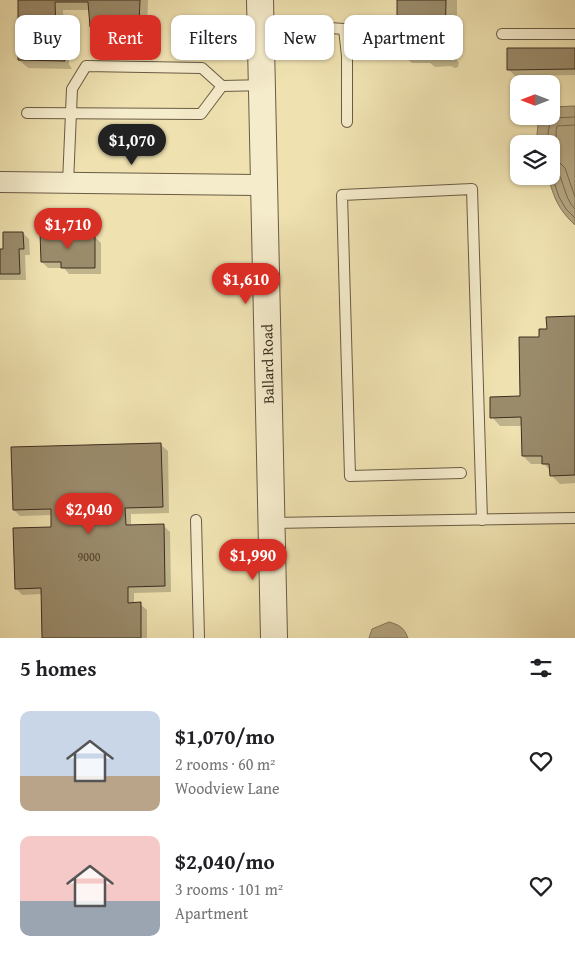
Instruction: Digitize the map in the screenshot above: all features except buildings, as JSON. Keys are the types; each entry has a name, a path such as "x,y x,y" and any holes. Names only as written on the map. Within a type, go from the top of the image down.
{"street":[{"name":"Ballard Road","path":"260,12 274,638"},
{"path":"0,182 264,185"}],"lane":[{"path":"260,12 344,29 347,56 348,122"},
{"path":"502,34 575,34"},
{"path":"68,183 72,89 86,66 202,68 222,86 262,85"},
{"path":"27,113 201,114 222,86"},
{"path":"461,473 350,476 342,194 472,188 482,520"},
{"path":"272,523 575,518"},
{"path":"196,520 199,638"}],"water":[{"path":"575,106 575,225 561,208 550,185 560,185 560,135 537,134 538,125 560,125 560,107"},
{"path":"389,622 401,627 408,638 369,638 372,629"}]}
